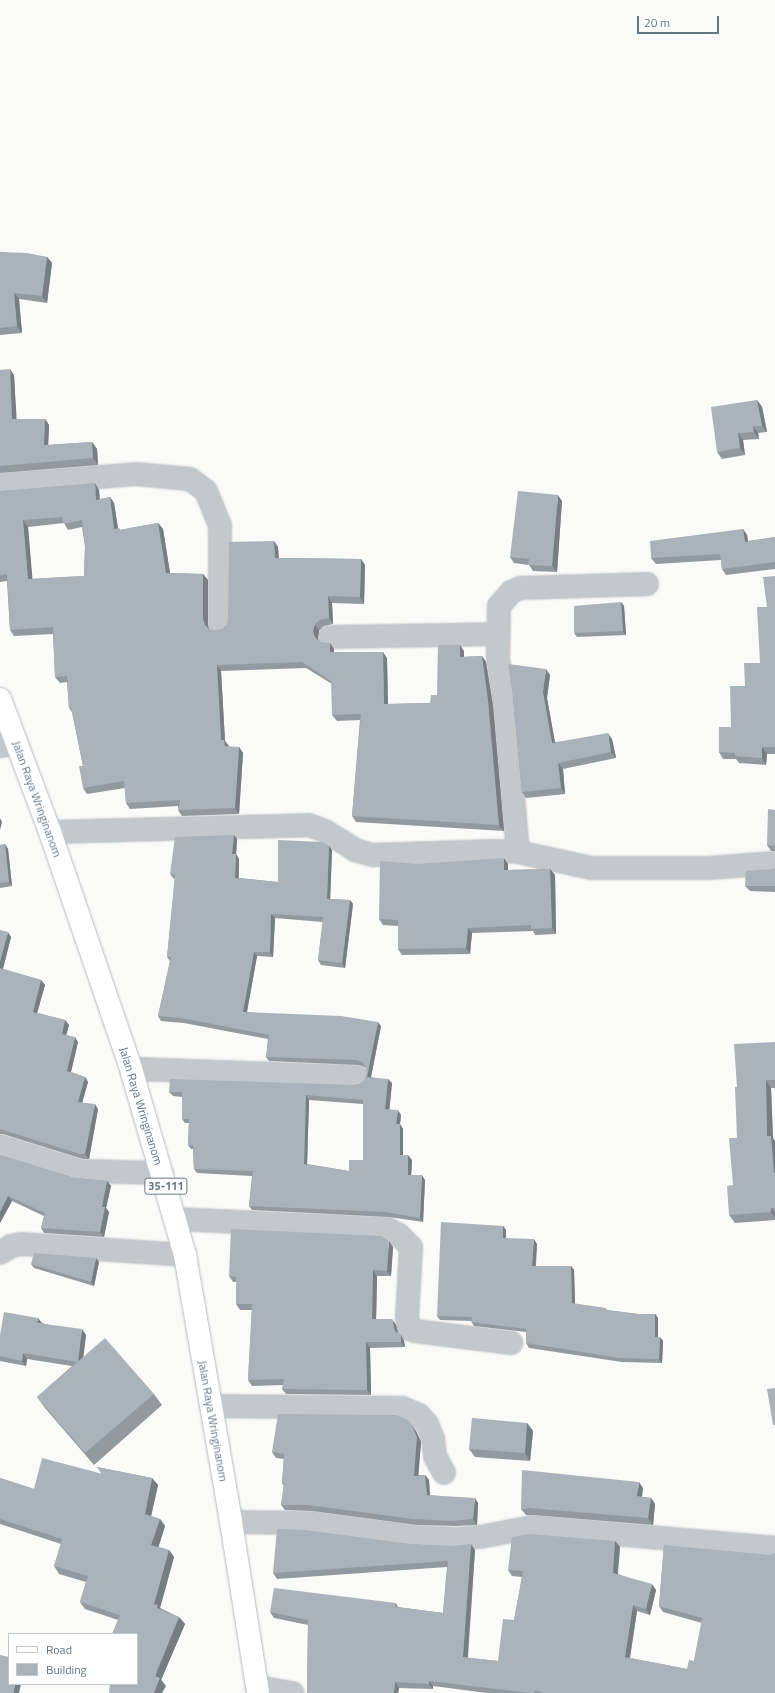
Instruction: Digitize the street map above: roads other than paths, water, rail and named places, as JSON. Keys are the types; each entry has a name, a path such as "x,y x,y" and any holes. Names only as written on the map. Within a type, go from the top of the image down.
{"main road":[{"name":"Jalan Raya Wringinanom","path":"0,699 8,744 50,832 131,1069 185,1255 231,1522 257,1690"}],"street":[{"path":"0,485 136,474 190,479 206,491 220,526 220,625"},
{"path":"518,852 505,705 498,658 499,606 511,592 521,588 647,584"},
{"path":"330,637 498,634"},
{"path":"50,832 309,825 325,831 355,850 373,855 495,851 518,852 592,868 709,868 775,863"},
{"path":"131,1069 358,1077"},
{"path":"0,1146 81,1171 162,1173"},
{"path":"175,1219 388,1229 399,1235 411,1247 407,1318 409,1329 511,1343"},
{"path":"0,1253 11,1246 21,1244 185,1255"},
{"path":"211,1406 402,1408 419,1415 427,1424 433,1439 435,1456 444,1473"},
{"path":"231,1522 310,1523 416,1537 456,1539 480,1537 532,1526 775,1548"},
{"path":"257,1690 292,1693"}]}
